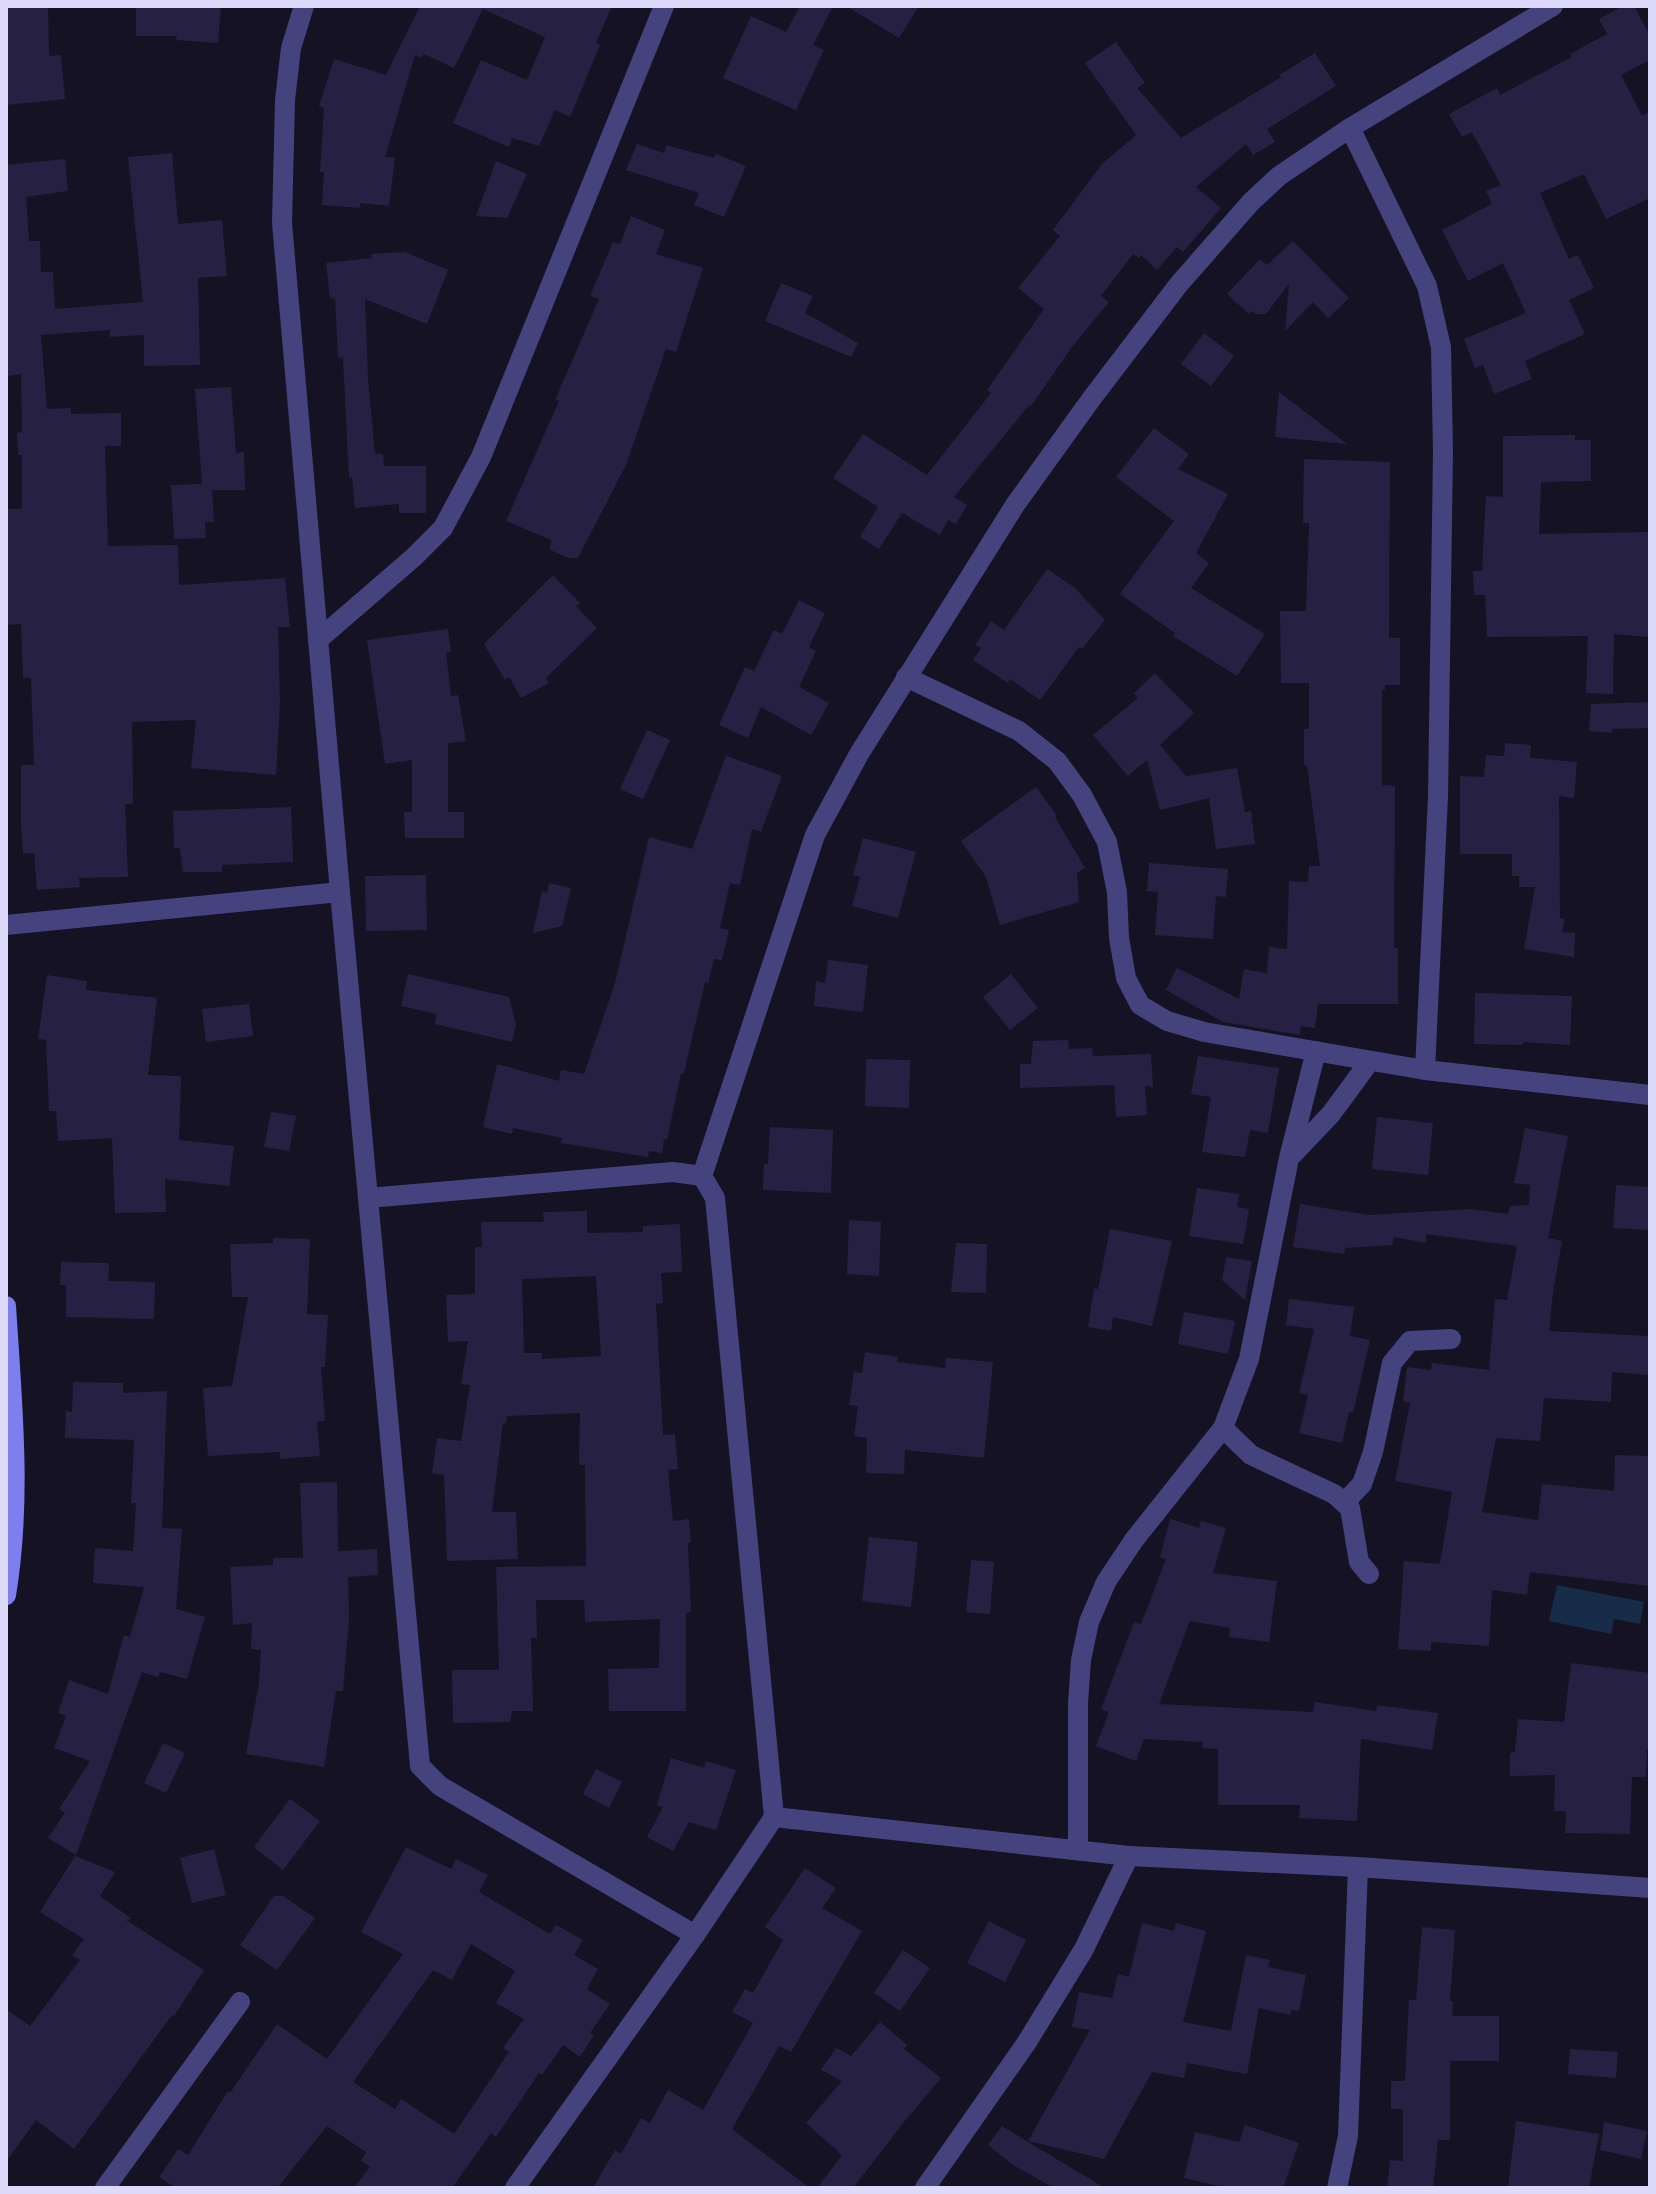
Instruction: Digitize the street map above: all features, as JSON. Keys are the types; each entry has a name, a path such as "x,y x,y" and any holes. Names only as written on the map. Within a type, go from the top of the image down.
{"street":[{"path":"304,6 291,48 285,100 282,223 420,1766 440,1786 695,1935"},
{"path":"318,640 443,528 463,493 481,457 664,6"},
{"path":"515,2188 695,1935 774,1817 715,1198 702,1176 815,835 859,754 1015,505 1179,284 1251,202 1279,176 1350,128 1553,6"},
{"path":"1350,128 1427,286 1441,347 1443,452 1438,797 1425,1070"},
{"path":"906,677 1019,731 1057,761 1074,783 1107,842 1117,892 1119,938 1126,978 1140,1005 1167,1021 1204,1032 1425,1070 1650,1095"},
{"path":"6,925 340,892"},
{"path":"1078,1850 1078,1703 1081,1660 1089,1622 1106,1582 1134,1540 1223,1428 1249,1359 1289,1158 1316,1051"},
{"path":"1289,1158 1331,1114 1370,1061"},
{"path":"368,1198 673,1172 702,1176"},
{"path":"6,1306 15,1450 15,1514 6,1595"},
{"path":"1344,1503 1362,1484 1373,1452 1392,1363 1410,1341 1451,1339"},
{"path":"1223,1428 1251,1455 1334,1494 1350,1508 1359,1562 1369,1574"},
{"path":"774,1817 1129,1856 1358,1867 1650,1888"},
{"path":"925,2188 1044,2016 1084,1949 1129,1856"},
{"path":"1337,2188 1348,2136 1358,1867"},
{"path":"105,2188 240,2002"}],"water":[{"path":"1557,1585 1644,1602 1640,1624 1614,1619 1611,1634 1549,1621"}],"building":[{"path":"6,6 48,6 49,56 61,55 65,99 6,105"},
{"path":"136,6 221,6 218,43 176,40 177,36 136,36"},
{"path":"420,6 612,6 596,43 600,45 570,117 555,110 539,146 512,138 509,147 453,123 481,60 527,80 545,37 483,9 454,68 424,54 421,58 415,55 385,157 395,158 389,206 360,203 360,208 322,205 324,172 320,172 324,108 319,106 334,59 386,75"},
{"path":"800,6 833,6 813,45 824,50 796,110 723,78 751,16 786,32"},
{"path":"846,6 919,6 899,38"},
{"path":"1623,6 1634,6 1650,36 1650,60 1621,75 1642,116 1650,111 1650,198 1606,219 1584,174 1540,193 1569,259 1578,255 1594,288 1569,300 1585,334 1525,361 1532,379 1494,394 1483,365 1475,368 1464,339 1526,313 1503,263 1468,281 1442,230 1492,204 1486,191 1501,185 1472,132 1462,137 1449,114 1497,88 1500,95 1572,57 1570,54 1607,34 1599,19"},
{"path":"1116,42 1145,83 1137,88 1181,138 1315,53 1336,86 1267,129 1275,142 1253,155 1246,144 1196,187 1221,208 1183,252 1177,247 1157,270 1141,255 1139,258 1133,254 1101,296 1109,302 1072,347 1031,406 954,497 967,505 956,524 948,520 940,535 902,513 879,549 860,537 878,507 833,478 863,434 927,475 991,393 987,390 1044,309 1018,288 1060,236 1053,230 1102,164 1136,135 1085,63"},
{"path":"637,144 664,153 666,145 714,158 716,154 746,166 724,217 694,205 699,193 626,170"},
{"path":"172,153 178,224 222,220 227,276 198,278 200,365 144,366 144,335 110,337 110,330 41,335 47,409 71,408 71,414 121,413 121,446 105,446 108,546 178,545 179,585 285,578 290,627 278,627 280,703 276,775 191,768 196,720 132,722 133,804 125,804 128,877 79,878 80,887 37,890 34,853 23,854 21,824 21,765 34,765 31,678 23,678 21,624 6,625 6,509 22,509 22,455 18,455 17,433 22,432 21,374 6,376 6,165 65,159 68,191 26,197 29,241 40,241 41,272 53,272 55,309 143,302 128,157"},
{"path":"496,161 527,174 507,218 476,216"},
{"path":"631,216 665,230 656,254 703,268 676,352 666,349 626,465 578,558 569,558 550,550 551,540 506,521 559,401 555,400 599,299 590,296 613,242 620,244"},
{"path":"1293,241 1349,298 1328,318 1313,302 1285,331 1289,284 1266,314 1252,311 1249,314 1227,294 1260,259 1267,265"},
{"path":"405,252 448,270 427,324 365,299 368,378 375,454 383,454 384,466 426,466 426,513 399,513 399,504 355,508 352,477 349,477 343,357 338,358 335,298 330,299 326,263 372,258 371,254"},
{"path":"781,283 813,296 805,313 858,343 851,357 765,321"},
{"path":"1204,333 1234,356 1211,386 1181,364"},
{"path":"231,387 236,453 244,452 245,490 212,490 214,522 205,522 206,538 174,539 171,485 202,484 195,389"},
{"path":"1279,392 1347,444 1275,437"},
{"path":"1154,428 1189,454 1178,469 1228,494 1196,553 1209,563 1191,588 1265,634 1237,676 1173,636 1175,633 1120,594 1174,521 1116,477"},
{"path":"1575,435 1575,440 1591,440 1591,481 1541,482 1539,534 1650,532 1650,637 1614,634 1613,694 1586,693 1588,636 1487,637 1485,595 1474,595 1473,571 1482,571 1486,496 1503,497 1503,436"},
{"path":"1304,459 1390,462 1389,638 1400,638 1400,685 1385,685 1385,690 1382,690 1382,785 1395,786 1394,948 1398,948 1398,1004 1318,1004 1315,1028 1301,1026 1300,1035 1223,1022 1166,990 1177,968 1239,999 1244,969 1267,973 1269,947 1287,949 1289,881 1308,882 1309,866 1320,866 1307,765 1304,765 1304,729 1309,729 1309,683 1281,683 1280,611 1306,611 1309,523 1303,523"},
{"path":"1047,569 1074,587 1105,620 1082,649 1079,647 1040,700 1010,679 1008,683 973,660 981,648 975,645 991,621 1004,630"},
{"path":"553,575 580,603 576,606 597,628 546,678 549,683 521,698 509,677 505,680 484,644"},
{"path":"799,600 825,613 809,647 816,651 799,687 829,703 811,735 761,707 748,738 719,725 745,667 754,671 774,630 782,634"},
{"path":"448,629 451,651 446,653 451,696 458,695 466,741 448,743 448,812 464,812 464,838 405,838 404,812 412,812 412,760 385,764 367,640"},
{"path":"1155,673 1194,713 1160,745 1186,776 1237,768 1245,812 1251,811 1255,844 1216,849 1209,798 1160,810 1147,760 1128,776 1093,735 1138,698 1134,693"},
{"path":"1650,702 1650,728 1612,729 1612,733 1589,731 1591,704"},
{"path":"647,730 670,740 643,799 620,789"},
{"path":"1505,743 1531,745 1530,758 1577,762 1574,798 1559,796 1560,918 1565,919 1562,932 1575,933 1574,957 1524,949 1535,887 1519,887 1519,876 1512,876 1512,854 1460,854 1460,776 1484,777 1486,755 1504,756"},
{"path":"726,756 782,776 761,832 752,829 740,885 730,883 720,928 729,930 722,960 714,959 708,983 705,982 662,1153 649,1151 648,1157 561,1143 562,1138 513,1128 512,1134 483,1127 497,1064 559,1081 561,1070 584,1074 615,983 649,837 692,849"},
{"path":"1036,787 1057,816 1085,868 1077,873 1079,902 1000,925 986,877 961,841"},
{"path":"291,807 293,862 222,865 222,872 183,872 180,848 174,848 173,811"},
{"path":"863,838 916,852 898,918 852,906 860,877 853,875"},
{"path":"1149,863 1228,869 1226,897 1216,896 1213,939 1155,935 1158,892 1147,891"},
{"path":"426,875 427,930 366,931 365,876"},
{"path":"549,883 571,888 562,926 533,933 542,891 547,893"},
{"path":"828,960 868,965 863,1012 814,1006 816,981 825,983"},
{"path":"408,974 509,997 516,1024 512,1042 435,1024 437,1014 401,1006"},
{"path":"1011,974 1038,1008 1010,1030 983,997"},
{"path":"47,975 87,981 86,990 157,998 148,1075 181,1076 179,1140 234,1146 229,1186 165,1179 166,1212 115,1213 112,1138 58,1141 56,1111 49,1111 46,1040 38,1039"},
{"path":"1475,993 1572,996 1570,1045 1523,1042 1523,1045 1474,1044"},
{"path":"249,1004 253,1036 206,1042 202,1009"},
{"path":"1068,1040 1069,1049 1092,1048 1093,1056 1151,1054 1153,1087 1145,1086 1147,1115 1116,1117 1114,1085 1020,1088 1020,1064 1031,1064 1033,1041"},
{"path":"1198,1056 1279,1068 1268,1133 1250,1130 1245,1157 1202,1152 1211,1097 1191,1094"},
{"path":"866,1059 910,1060 909,1108 865,1106"},
{"path":"271,1112 296,1116 289,1151 264,1147"},
{"path":"1377,1117 1433,1123 1428,1175 1372,1169"},
{"path":"770,1127 833,1130 831,1193 763,1190"},
{"path":"1525,1128 1568,1136 1548,1238 1562,1241 1549,1331 1650,1336 1650,1375 1612,1372 1611,1402 1544,1398 1540,1441 1496,1438 1482,1512 1538,1520 1542,1484 1614,1491 1615,1455 1650,1456 1650,1586 1530,1572 1527,1595 1492,1590 1489,1646 1431,1642 1431,1651 1398,1649 1404,1561 1440,1564 1452,1492 1395,1481 1410,1403 1403,1401 1407,1367 1431,1370 1432,1363 1489,1370 1495,1299 1507,1300 1517,1246 1426,1234 1426,1243 1394,1237 1392,1245 1345,1248 1344,1254 1293,1247 1300,1204 1369,1215 1470,1209 1508,1214 1510,1206 1529,1205 1530,1185 1514,1183"},
{"path":"1616,1185 1650,1187 1650,1230 1613,1228"},
{"path":"1197,1188 1239,1194 1237,1207 1249,1209 1243,1244 1189,1236"},
{"path":"587,1211 587,1233 643,1232 643,1226 680,1224 682,1272 661,1273 663,1303 656,1304 663,1435 675,1434 678,1469 668,1470 673,1521 689,1519 691,1542 688,1543 691,1612 686,1613 686,1711 609,1711 608,1669 659,1668 660,1619 585,1622 584,1600 536,1600 537,1638 531,1638 533,1711 512,1711 510,1722 453,1723 452,1670 499,1670 496,1567 586,1566 585,1465 579,1465 580,1413 507,1416 506,1423 503,1423 492,1512 516,1512 518,1559 447,1561 444,1475 432,1473 437,1438 461,1441 470,1385 461,1384 468,1341 448,1342 446,1295 475,1294 475,1247 482,1247 481,1222 544,1222 543,1212","holes":["596,1276 601,1356 542,1359 542,1353 524,1353 522,1279"]},
{"path":"849,1220 881,1222 879,1276 847,1274"},
{"path":"1110,1229 1172,1241 1152,1326 1113,1317 1111,1331 1088,1327 1094,1288 1098,1289"},
{"path":"273,1238 310,1239 307,1314 328,1315 325,1367 321,1367 325,1421 317,1422 320,1456 280,1459 280,1452 208,1456 203,1388 232,1386 248,1297 232,1297 230,1244 273,1243"},
{"path":"956,1243 987,1244 986,1293 951,1292"},
{"path":"1226,1257 1252,1261 1245,1300 1222,1280"},
{"path":"61,1262 109,1263 108,1281 155,1282 154,1319 66,1317 66,1285 60,1285"},
{"path":"1289,1299 1354,1307 1350,1336 1370,1340 1353,1413 1349,1412 1342,1443 1299,1433 1308,1395 1299,1393 1314,1329 1286,1325"},
{"path":"1184,1312 1235,1321 1228,1354 1178,1344"},
{"path":"865,1352 898,1357 897,1362 945,1368 946,1358 993,1362 984,1458 905,1450 904,1474 866,1473 867,1438 854,1436 858,1406 849,1405 854,1372 862,1373"},
{"path":"73,1382 123,1383 123,1393 167,1391 162,1528 182,1529 176,1609 205,1617 187,1679 160,1672 158,1677 142,1672 76,1855 48,1838 65,1813 59,1809 90,1761 54,1748 66,1716 58,1713 69,1680 108,1694 124,1635 130,1637 144,1587 93,1583 95,1548 133,1551 136,1503 131,1503 134,1440 65,1438 66,1411 72,1412"},
{"path":"337,1482 338,1551 377,1549 378,1575 348,1577 349,1620 343,1691 336,1691 324,1767 246,1754 259,1683 261,1650 251,1649 252,1623 233,1625 230,1567 273,1565 273,1558 303,1558 300,1483"},
{"path":"1170,1519 1199,1528 1201,1521 1226,1528 1213,1573 1277,1581 1269,1642 1229,1637 1230,1628 1190,1621 1159,1704 1313,1712 1315,1702 1376,1711 1377,1705 1438,1713 1432,1750 1361,1739 1357,1821 1299,1818 1300,1805 1218,1805 1218,1749 1202,1748 1203,1742 1144,1739 1136,1761 1096,1746 1109,1712 1101,1709 1134,1622 1141,1624 1166,1559 1160,1557"},
{"path":"869,1537 918,1542 911,1607 862,1601"},
{"path":"971,1560 994,1562 990,1614 966,1612"},
{"path":"1571,1663 1650,1673 1650,1751 1647,1750 1646,1777 1632,1777 1630,1834 1565,1833 1566,1811 1554,1811 1555,1775 1510,1776 1510,1753 1515,1752 1518,1719 1564,1722"},
{"path":"163,1743 185,1753 166,1793 144,1783"},
{"path":"671,1758 704,1768 706,1761 736,1770 716,1830 689,1822 673,1851 647,1837 663,1807 657,1805"},
{"path":"596,1769 622,1782 609,1808 583,1794"},
{"path":"290,1799 320,1821 283,1870 254,1847"},
{"path":"406,1847 451,1869 456,1859 488,1875 479,1892 550,1934 556,1925 583,1940 574,1955 598,1969 587,1989 610,2004 590,2033 594,2035 580,2057 563,2045 542,2075 539,2073 496,2137 491,2133 452,2188 354,2188 370,2167 361,2161 366,2152 327,2126 277,2188 176,2188 159,2177 178,2149 188,2155 228,2091 230,2093 277,2024 327,2059 403,1954 361,1932","holes":["471,1944 515,1971 496,2003 524,2019 503,2048 509,2052 454,2134 401,2099 395,2109 353,2082 433,1970 452,1980"]},
{"path":"214,1849 226,1895 192,1903 180,1858"},
{"path":"75,1856 115,1872 100,1896 132,1919 126,1920 204,1970 174,2016 74,2149 36,2120 6,2162 6,2009 30,2026 80,1960 72,1955 84,1939 40,1912"},
{"path":"805,1868 836,1888 822,1908 862,1931 791,2052 779,2046 732,2129 810,2188 593,2188 615,2150 621,2154 641,2118 650,2123 668,2090 703,2110 753,2023 732,2012 745,1989 753,1993 783,1940 765,1927"},
{"path":"274,1896 283,1896 315,1918 277,1970 240,1945"},
{"path":"989,1921 1026,1940 1005,1982 967,1963"},
{"path":"1142,1923 1174,1931 1176,1923 1206,1931 1183,2022 1231,2031 1246,1955 1270,1960 1268,1967 1306,1975 1299,2011 1291,2010 1290,2015 1259,2008 1247,2074 1187,2063 1184,2078 1152,2072 1104,2159 1028,2141 1090,2030 1072,2027 1079,1992 1112,1998 1118,1974 1129,1977"},
{"path":"1422,1927 1455,1930 1450,2001 1453,2002 1452,2016 1499,2016 1499,2061 1450,2061 1450,2140 1438,2140 1433,2188 1387,2188 1390,2160 1403,2161 1403,2109 1391,2109 1391,2081 1405,2081 1409,2000 1416,2000"},
{"path":"903,1950 930,1968 900,2011 874,1993"},
{"path":"880,2022 907,2045 904,2049 941,2078 853,2188 817,2188 842,2155 806,2123 842,2081 821,2070 836,2048 851,2056"},
{"path":"1570,2049 1618,2052 1616,2078 1568,2074"},
{"path":"1516,2121 1599,2134 1589,2188 1508,2188"},
{"path":"1604,2122 1647,2131 1641,2159 1600,2150"},
{"path":"1245,2125 1299,2143 1283,2188 1227,2188 1184,2178 1195,2132 1239,2142"},
{"path":"1002,2126 1105,2188 1054,2188 1013,2165 988,2145"}]}
